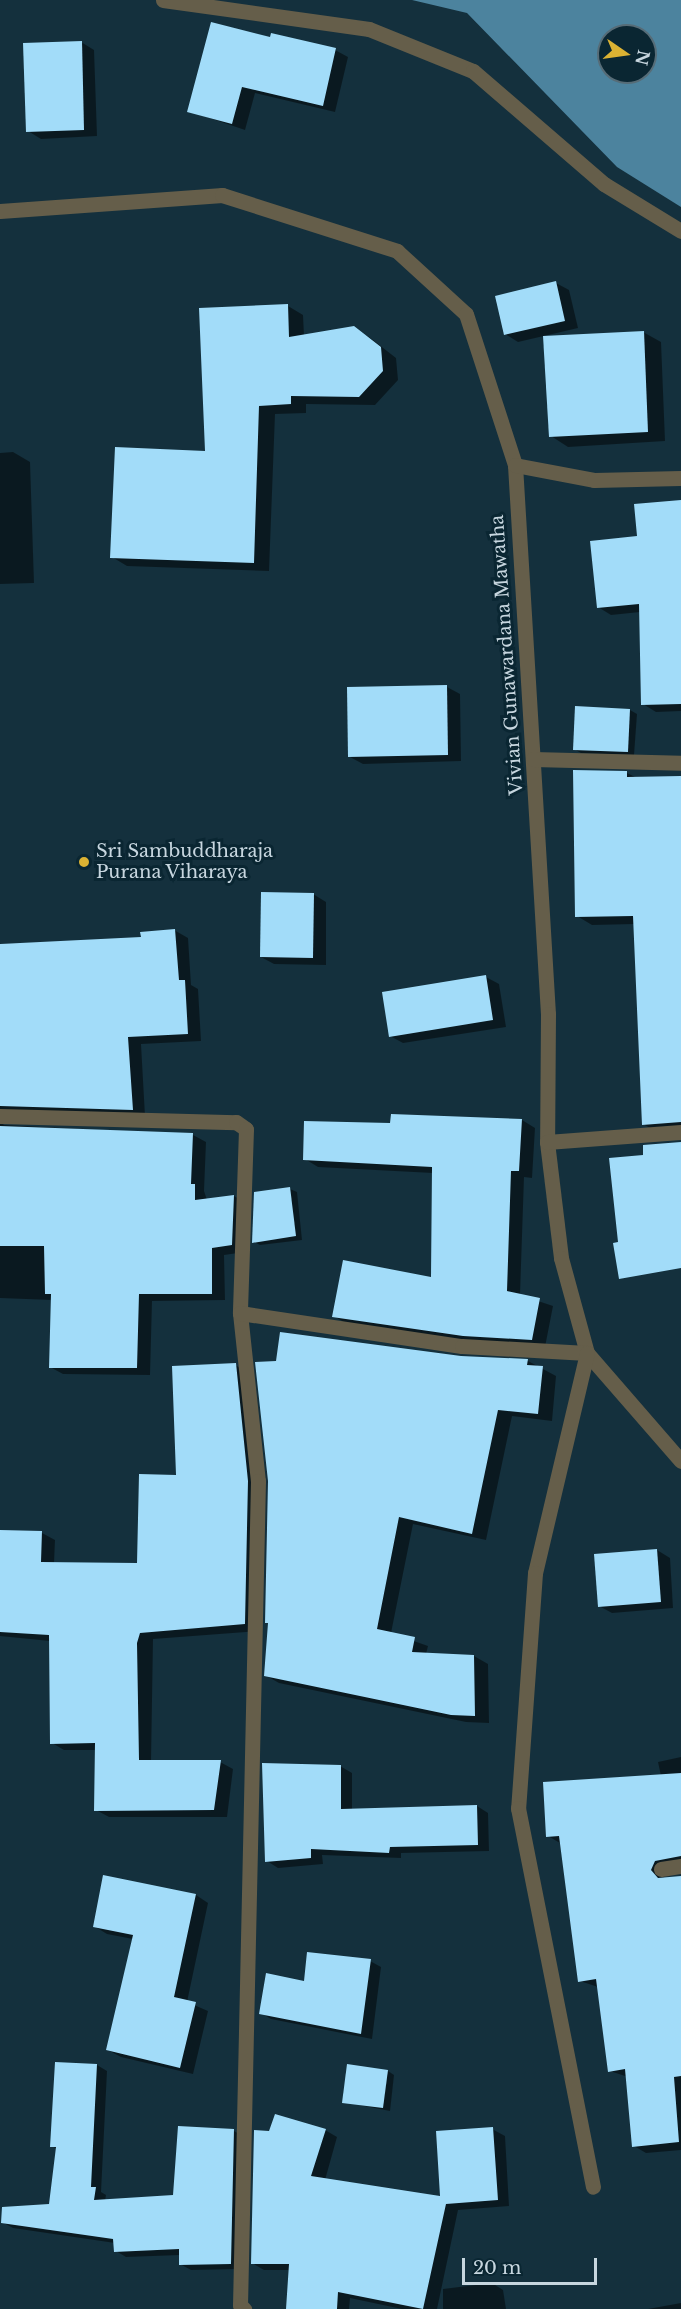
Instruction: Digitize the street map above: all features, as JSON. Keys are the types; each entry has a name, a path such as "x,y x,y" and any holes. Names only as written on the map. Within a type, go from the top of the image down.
{"street":[{"path":"163,0 369,28 473,71 604,184 681,231"},
{"name":"Vivian Gunawardana Mawatha","path":"0,211 222,195 397,251 466,314 514,465 549,1014 547,1142 561,1258 586,1353 681,1461"},
{"path":"514,465 594,480 681,478"},
{"path":"533,759 681,762"},
{"path":"0,1116 236,1122 246,1129 240,1313 258,1481 239,2308"},
{"path":"547,1142 681,1132"},
{"path":"240,1313 462,1346 586,1353 535,1573 518,1808 593,2187"},
{"path":"661,1869 681,1866"}],"water":[{"path":"412,0 681,0 681,207 617,167 467,13"}],"building":[{"path":"211,22 270,37 271,33 336,48 323,106 242,87 232,124 187,112"},
{"path":"82,41 84,130 26,132 23,43"},
{"path":"556,281 565,321 504,335 495,296"},
{"path":"288,304 289,337 354,326 381,347 383,371 359,397 291,396 291,404 259,406 254,563 110,558 115,447 205,451 199,308"},
{"path":"644,331 648,432 549,437 543,336"},
{"path":"681,500 681,704 641,705 639,604 597,608 590,541 637,536 634,504"},
{"path":"447,685 448,755 348,757 347,687"},
{"path":"575,706 630,709 628,752 573,750"},
{"path":"573,770 627,771 627,777 681,776 681,1122 642,1125 633,916 575,917"},
{"path":"261,892 314,893 313,958 260,957"},
{"path":"175,929 179,980 185,980 188,1034 128,1037 133,1110 0,1106 0,944 141,937 140,932"},
{"path":"486,975 493,1020 389,1037 382,992"},
{"path":"391,1114 522,1119 519,1171 511,1171 507,1291 540,1298 532,1340 463,1336 332,1317 343,1260 431,1277 432,1167 303,1160 304,1121 390,1123"},
{"path":"0,1126 193,1133 191,1184 195,1184 195,1200 234,1195 232,1245 212,1248 212,1294 139,1294 137,1368 49,1368 51,1294 45,1294 44,1246 0,1246"},
{"path":"681,1142 681,1268 619,1279 613,1243 618,1242 609,1158 643,1155 643,1145"},
{"path":"290,1187 296,1236 252,1243 254,1192"},
{"path":"280,1332 461,1356 528,1359 527,1365 543,1366 538,1414 498,1410 472,1534 399,1517 377,1629 415,1637 412,1652 474,1655 475,1716 451,1715 264,1676 268,1623 265,1623 268,1481 255,1362 276,1361"},
{"path":"236,1363 248,1481 245,1624 140,1633 137,1643 139,1760 221,1760 214,1810 94,1811 95,1743 50,1744 49,1635 0,1632 0,1530 42,1531 41,1562 137,1563 139,1474 176,1475 172,1366"},
{"path":"657,1549 661,1602 598,1607 594,1554"},
{"path":"262,1763 341,1765 341,1809 477,1805 478,1845 390,1847 389,1853 311,1849 311,1858 265,1862"},
{"path":"681,1773 681,1856 655,1861 651,1870 658,1878 681,1876 681,2076 674,2077 679,2142 632,2147 625,2069 608,2072 596,1979 578,1982 559,1836 546,1837 543,1782"},
{"path":"103,1875 196,1894 174,1997 196,2002 180,2068 106,2050 133,1935 93,1927"},
{"path":"307,1952 371,1959 361,2034 259,2014 266,1973 304,1981"},
{"path":"55,2062 97,2064 91,2187 96,2187 94,2200 173,2195 178,2126 234,2129 231,2264 179,2265 179,2249 114,2252 113,2239 1,2223 2,2207 49,2204 56,2147 50,2147"},
{"path":"347,2064 388,2070 383,2108 342,2103"},
{"path":"275,2114 326,2129 311,2176 440,2196 436,2131 493,2127 498,2200 446,2204 423,2309 338,2292 337,2309 286,2309 289,2264 251,2264 254,2130 269,2131"}],"place":[{"name":"Sri Sambuddharaja Purana Viharaya","path":"84,862"}]}
